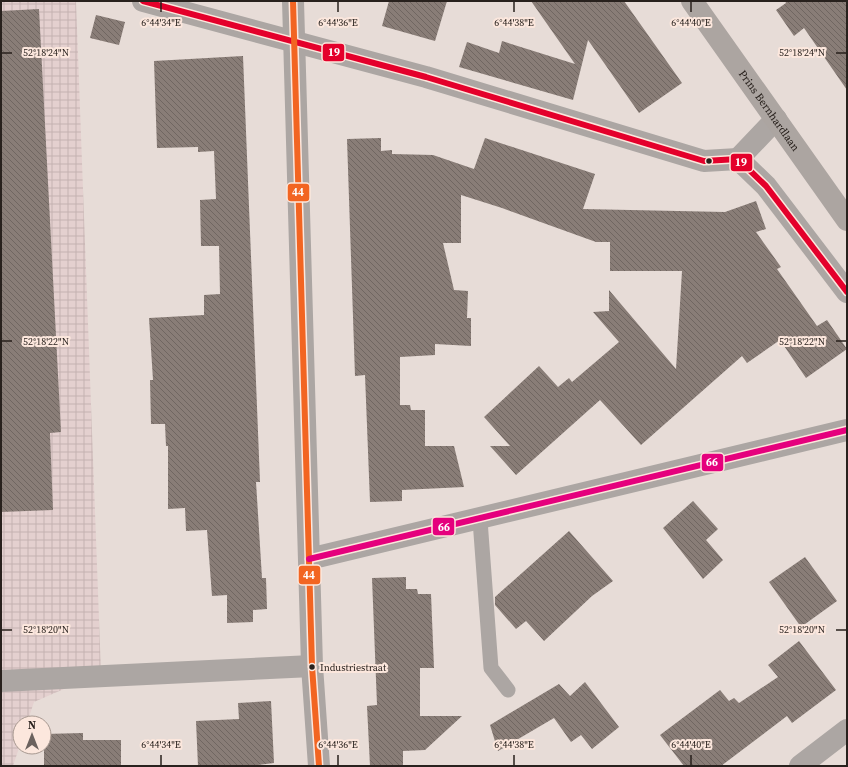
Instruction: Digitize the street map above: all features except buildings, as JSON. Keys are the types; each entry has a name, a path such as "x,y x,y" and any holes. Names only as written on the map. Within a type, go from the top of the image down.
{"street":[{"path":"143,1 433,79 704,161 738,159 776,119"},
{"path":"293,1 312,666 319,766"},
{"name":"Prins Bernhardlaan","path":"692,1 847,220"},
{"path":"738,159 766,186 847,292"},
{"path":"309,560 480,520 847,430"},
{"path":"1,681 312,666"},
{"path":"800,766 847,730"}],"lane":[{"path":"480,520 491,668 508,690"}],"shaded area":[{"path":"1,1 76,1 101,673 34,702 30,715 12,715 12,755 17,755 13,766 1,766"}],"transit line":[{"name":"19","path":"143,1 426,77 704,161 738,159 766,186 847,292"},
{"name":"44","path":"293,1 312,666 319,766"},
{"name":"66","path":"309,559 847,430"}],"place":[{"name":"Industriestraat","path":"312,667"}]}
